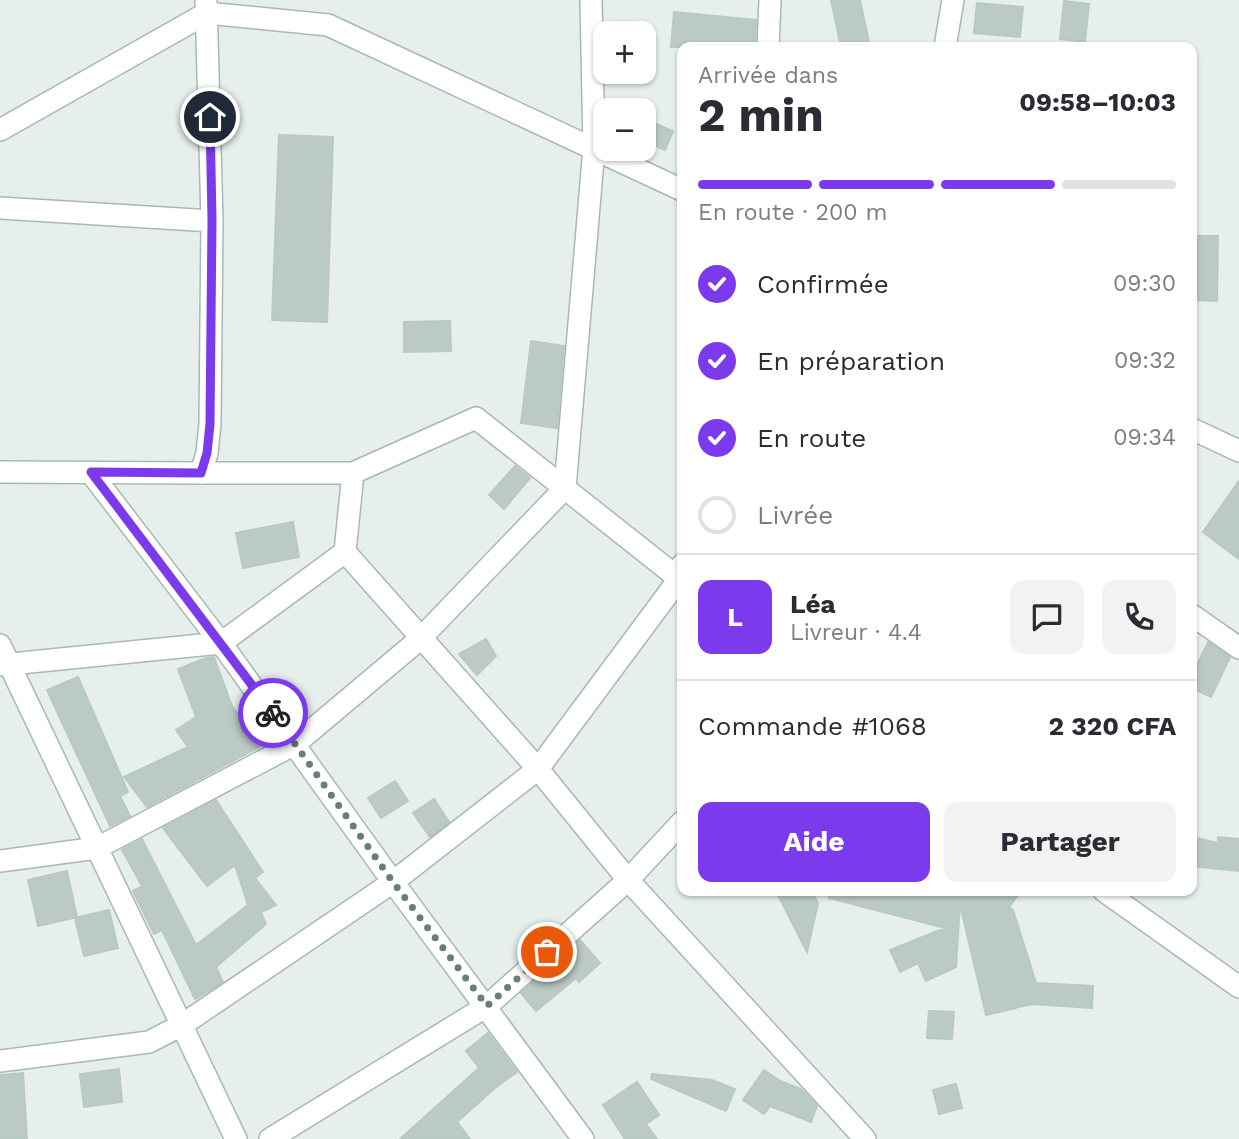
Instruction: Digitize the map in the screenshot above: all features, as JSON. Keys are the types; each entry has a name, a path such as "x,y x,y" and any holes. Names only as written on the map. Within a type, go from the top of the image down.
{"street":[{"path":"591,0 593,99"},
{"path":"768,42 770,0"},
{"path":"946,42 953,0"},
{"path":"201,473 207,453 210,424 212,220 206,6"},
{"path":"0,130 206,6 328,24 593,148"},
{"path":"0,861 97,848 295,744 420,639 565,488 593,160"},
{"path":"621,161 677,188"},
{"path":"0,208 212,220"},
{"path":"0,472 353,473 476,418 677,572"},
{"path":"1197,431 1239,451"},
{"path":"91,472 221,643 583,1139"},
{"path":"353,473 345,552 538,769 628,880 864,1139"},
{"path":"236,1139 3,658 221,643 345,552"},
{"path":"0,1061 149,1042 182,1025 393,882 538,769 677,580"},
{"path":"1197,619 1239,648"},
{"path":"270,1139 487,1006 628,880 677,827"},
{"path":"1111,896 1239,987"}],"building":[{"path":"831,0 860,0 869,42 840,42"},
{"path":"1064,1 1089,4 1085,42 1060,39"},
{"path":"977,3 1023,7 1020,37 974,33"},
{"path":"674,12 756,20 755,42 677,42 677,47 671,47"},
{"path":"656,124 673,131 665,150 656,146"},
{"path":"279,135 333,137 327,322 272,320"},
{"path":"1197,236 1218,236 1217,301 1197,300"},
{"path":"450,321 451,351 404,352 404,322"},
{"path":"531,341 564,346 557,428 521,423"},
{"path":"515,466 530,478 504,509 489,495"},
{"path":"1239,481 1239,559 1203,532"},
{"path":"293,522 299,557 243,568 236,533"},
{"path":"486,639 496,656 477,675 459,654"},
{"path":"1208,642 1230,657 1211,697 1197,690 1197,665"},
{"path":"214,657 232,706 261,746 147,807 124,777 188,747 176,730 196,717 178,669"},
{"path":"78,677 128,792 120,796 130,816 110,826 47,690"},
{"path":"395,781 408,801 381,818 368,798"},
{"path":"434,799 449,822 430,837 413,813"},
{"path":"216,800 263,872 255,878 276,905 261,912 266,924 216,967 223,982 195,999 162,930 154,934 133,891 142,886 122,850 142,839 196,945 248,905 235,865 207,886 163,828"},
{"path":"1218,837 1239,839 1239,871 1197,867 1197,838 1218,843"},
{"path":"67,871 77,917 38,926 28,880"},
{"path":"779,896 814,896 818,903 807,952"},
{"path":"1017,896 1009,907 1013,910 1036,983 1093,986 1092,1008 1032,1004 986,1015 960,904 956,967 926,981 918,963 900,972 890,950 945,928 829,898"},
{"path":"109,910 118,948 84,956 75,918"},
{"path":"580,940 600,963 579,982 576,978 536,1011 521,993"},
{"path":"929,1011 954,1012 952,1039 927,1038"},
{"path":"488,1033 517,1072 457,1122 470,1139 400,1139 479,1068 466,1051"},
{"path":"119,1069 122,1102 84,1107 80,1074"},
{"path":"764,1070 780,1081 801,1089 817,1106 811,1122 770,1106 764,1114 743,1100"},
{"path":"23,1073 27,1139 0,1139 0,1075"},
{"path":"652,1074 712,1080 735,1089 726,1111 651,1079"},
{"path":"637,1082 659,1115 646,1124 657,1139 625,1139 603,1105"},
{"path":"956,1084 962,1108 939,1114 933,1090"}],"way so far":[{"path":"273,713 393,882 487,1006 547,952"}],"route":[{"path":"210,117 210,424 207,453 201,473 91,472 273,713"}]}
